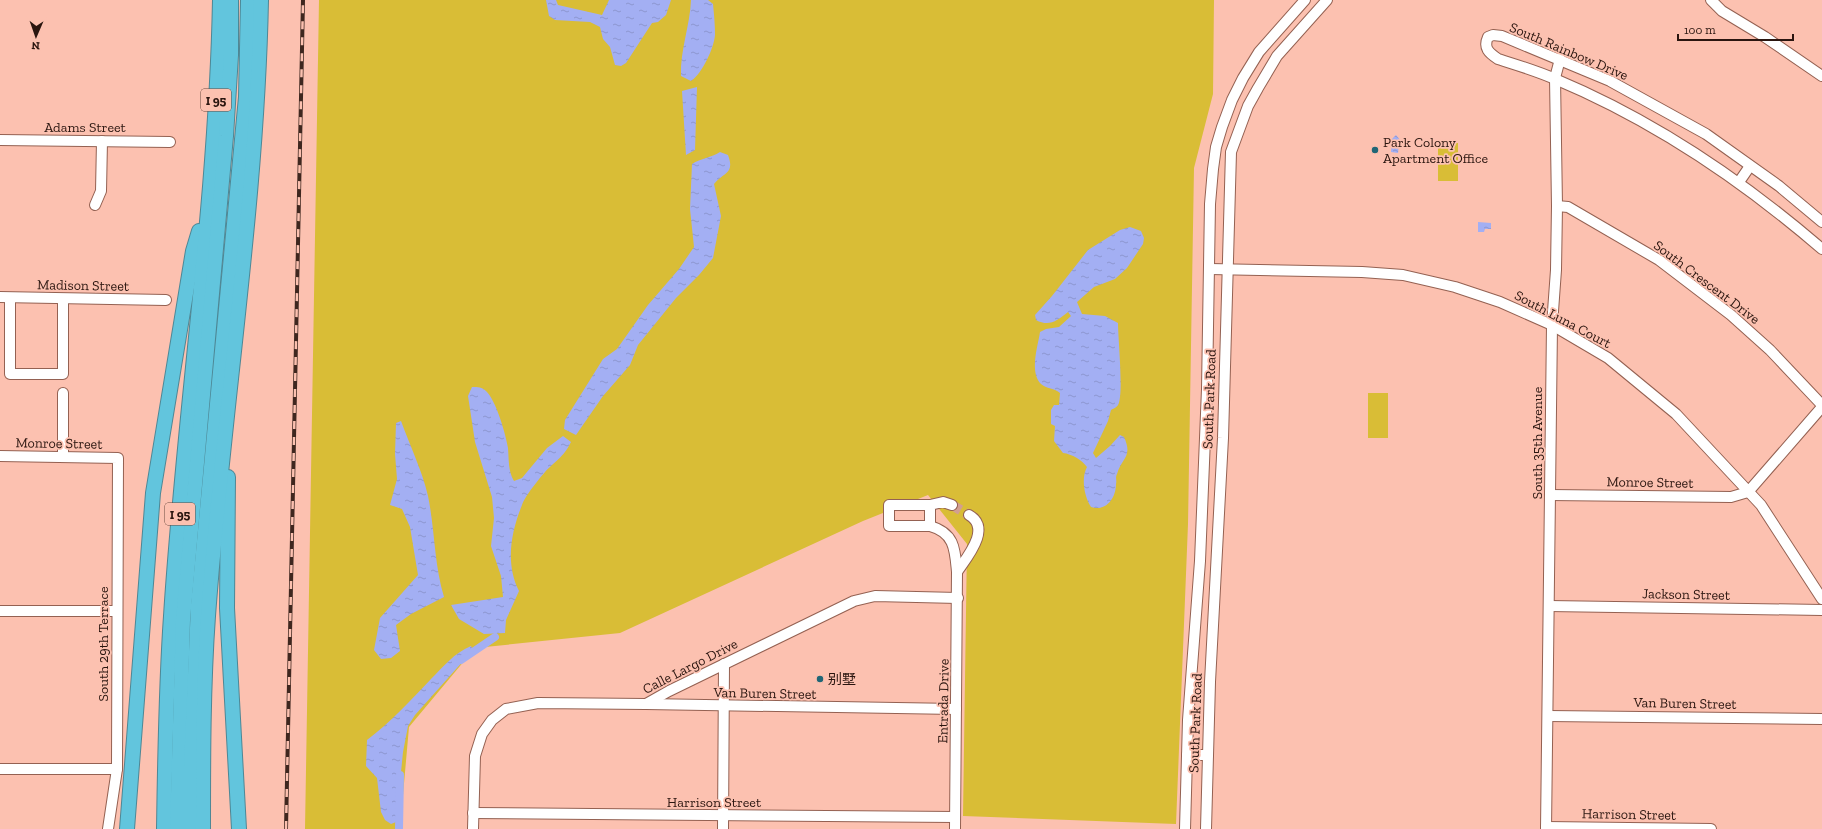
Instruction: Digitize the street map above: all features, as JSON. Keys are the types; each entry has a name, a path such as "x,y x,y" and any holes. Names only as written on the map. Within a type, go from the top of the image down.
{"highway":[{"name":"I 95","path":"164,829 165,752 171,616 209,200 219,58 220,0"},
{"path":"177,829 183,620 226,136 231,55 231,0"},
{"path":"191,829 191,767 198,605 246,97 248,0"},
{"name":"I 95","path":"203,829 202,753 208,618 219,490 227,424 253,152 260,55 261,0"},
{"path":"127,829 153,493 193,251 209,200"},
{"path":"227,424 229,484 227,608 239,829"}],"street":[{"name":"South Park Road","path":"1184,829 1188,712 1200,553 1207,389 1213,169 1216,147 1222,127 1243,78 1259,52 1305,0"},
{"name":"South Park Road","path":"1206,829 1222,438 1229,170 1231,152 1238,131 1258,88 1277,56 1327,0"},
{"path":"1711,0 1722,11 1765,37 1822,76"},
{"name":"South Rainbow Drive","path":"1822,222 1779,186 1706,134 1610,81 1502,36 1493,35 1488,37 1485,42 1486,49 1498,59 1555,78 1610,104 1668,136 1739,182 1789,220 1822,249"},
{"name":"South 35th Avenue","path":"1546,828 1552,326 1556,270 1557,206 1555,78 1560,59"},
{"name":"Adams Street","path":"0,140 170,142"},
{"path":"95,205 101,191 102,141"},
{"path":"1739,182 1750,166"},
{"name":"South Crescent Drive","path":"1557,206 1568,207 1658,260 1731,314 1770,350 1822,406"},
{"name":"South Luna Court","path":"1210,269 1362,272 1403,275 1455,287 1500,302 1552,326 1608,358 1676,414 1761,505 1822,599"},
{"path":"5,298 10,374 63,374 64,299"},
{"name":"Madison Street","path":"5,298 166,300"},
{"path":"63,393 63,456"},
{"path":"1748,492 1822,406"},
{"name":"Monroe Street","path":"0,456 118,458"},
{"name":"South 29th Terrace","path":"108,829 117,769 116,611 118,458"},
{"name":"Monroe Street","path":"1550,495 1732,498 1748,492"},
{"path":"952,505 943,502 930,504 889,505 889,526 930,526 939,529 946,535 954,546 972,547"},
{"path":"930,504 930,526"},
{"path":"957,572 979,534 979,525 973,517 969,515"},
{"name":"Entrada Drive","path":"954,546 958,598 955,829"},
{"name":"Calle Largo Drive","path":"473,829 475,756 482,734 492,720 506,709 538,703 646,704 724,664 854,601 875,596 958,598"},
{"name":"Jackson Street","path":"1549,606 1822,610"},
{"path":"0,611 116,611"},
{"path":"723,829 724,664"},
{"name":"Van Buren Street","path":"646,704 724,707 956,709"},
{"name":"Van Buren Street","path":"1548,716 1822,719"},
{"path":"1187,755 1208,755"},
{"path":"0,769 117,769"},
{"name":"Harrison Street","path":"473,813 955,817"},
{"name":"Harrison Street","path":"1546,828 1711,829"}],"shaded area":[{"path":"319,0 1214,0 1213,94 1194,168 1188,524 1176,824 963,816 967,544 928,495 863,521 620,633 475,648 409,727 400,829 305,829"},
{"path":"1438,143 1458,143 1458,181 1438,181"},
{"path":"1368,393 1388,393 1388,438 1368,438"}],"water":[{"path":"546,0 556,0 558,5 602,15 609,0 671,0 666,15 658,22 652,23 626,63 621,66 615,65 610,47 603,39 600,27 590,22 555,20 549,16"},
{"path":"691,0 708,0 713,4 715,35 707,60 699,73 691,81 681,76 681,66"},
{"path":"697,87 695,150 686,155 682,91"},
{"path":"1396,135 1401,141 1399,143 1398,153 1391,152 1392,139"},
{"path":"720,152 728,155 730,166 727,172 714,184 721,216 713,258 699,275 676,298 638,345 630,365 603,396 576,435 564,429 565,420 603,359 617,349 648,305 679,269 694,247 690,209 692,164"},
{"path":"1478,222 1491,223 1491,229 1485,229 1484,232 1478,232"},
{"path":"1130,227 1141,231 1144,238 1143,244 1127,268 1115,279 1094,287 1077,302 1082,314 1105,316 1118,323 1121,379 1120,399 1117,406 1111,410 1108,421 1093,453 1096,458 1120,435 1124,437 1127,453 1116,475 1116,489 1112,499 1106,506 1096,508 1091,507 1085,492 1084,476 1087,467 1076,458 1063,453 1054,441 1055,426 1051,424 1051,410 1054,405 1059,405 1060,393 1041,384 1037,379 1035,366 1040,332 1046,329 1059,327 1071,316 1068,312 1053,322 1045,323 1036,320 1035,315 1088,250 1120,230"},
{"path":"472,387 480,388 486,391 497,410 507,442 510,469 514,481 522,478 547,448 563,436 571,442 562,455 532,488 518,515 511,548 511,559 512,570 519,591 506,620 505,633 484,634 459,619 451,605 503,597 501,576 491,546 494,518 492,497 475,442 468,396"},
{"path":"401,421 419,467 428,496 436,560 444,597 411,614 396,625 400,651 391,658 381,659 374,650 380,618 418,575 410,527 402,509 390,505 397,479 395,454 396,423"},
{"path":"471,646 473,650 415,715 408,726 403,752 396,822 391,824 385,820 381,812 377,778 366,766 367,740 400,711 449,661 459,652"}],"waterway":[{"path":"461,660 495,637"},
{"path":"399,829 400,775"}],"tunnel":[{"path":"952,505 969,515"}],"railway":[{"path":"286,829 303,0"}],"place":[{"name":"Park Colony Apartment Office","path":"1375,150"},
{"name":"别墅","path":"820,679"}]}
